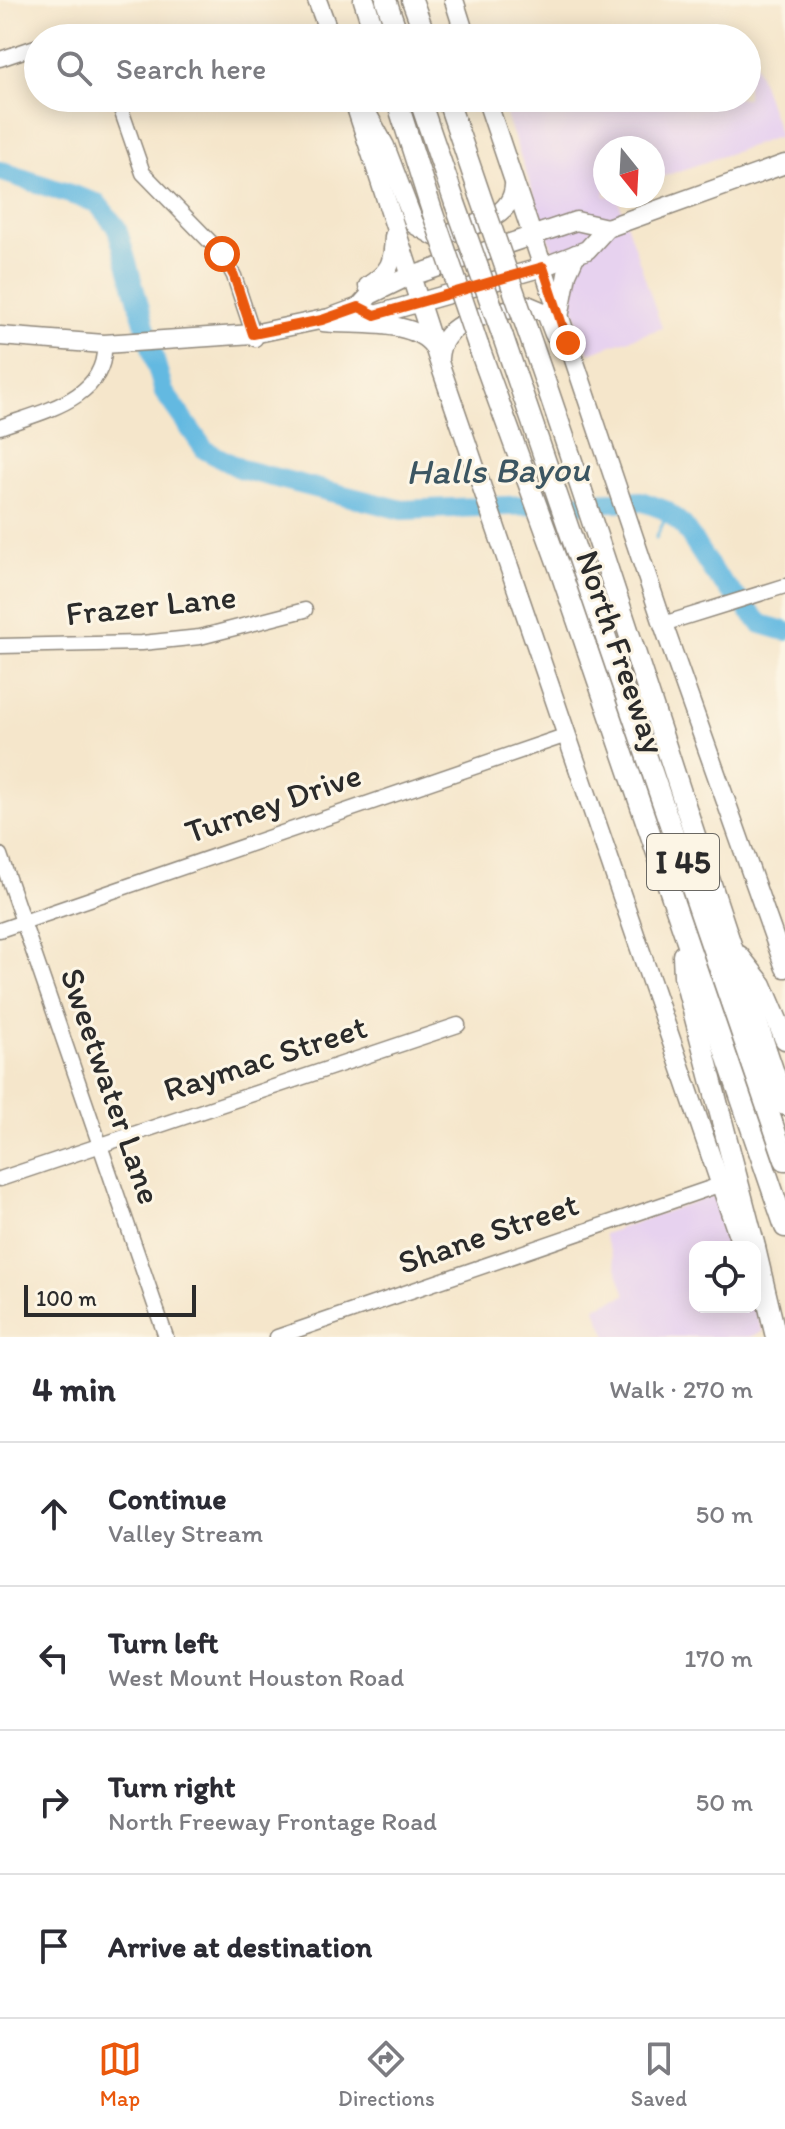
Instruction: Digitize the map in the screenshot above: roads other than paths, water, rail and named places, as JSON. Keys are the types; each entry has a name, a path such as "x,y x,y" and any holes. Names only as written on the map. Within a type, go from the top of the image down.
{"highway":[{"path":"364,0 372,24"},
{"path":"386,0 394,24"},
{"path":"412,0 421,24"},
{"name":"North Freeway","path":"400,112 478,345 560,570 785,1227"},
{"name":"North Freeway","path":"424,112 785,1160"},
{"name":"North Freeway","path":"452,112 606,555 729,942 785,1105"},
{"path":"682,927 684,976 753,1241"},
{"path":"729,942 762,985 785,1039"},
{"path":"761,1274 775,1337"}],"main road":[{"path":"317,0 326,24"},
{"path":"454,0 462,24"},
{"path":"358,112 512,577 740,1241"},
{"path":"367,112 385,146 406,207 415,225 426,234 436,237 501,214 511,200 514,184"},
{"path":"491,112 611,460 663,624 785,968"},
{"path":"359,307 375,315 543,267 587,250 607,228 785,164"},
{"path":"0,336 110,344 254,336 359,307 370,295 413,275 576,221 607,228"},
{"path":"322,319 383,278 393,265 396,225"},
{"path":"559,315 567,274 576,254"},
{"path":"438,355 445,336 459,325 527,305 537,307 550,323 576,398 611,460"},
{"path":"322,319 368,327 405,326 423,334 438,355"},
{"path":"761,1300 775,1337"}],"street":[{"path":"0,59 24,51"},
{"path":"122,112 143,173 222,254 234,276 254,336"},
{"path":"0,427 77,398 100,370 110,344"},
{"path":"663,624 779,588"},
{"name":"Frazer Lane","path":"0,646 142,643 200,637 305,610"},
{"name":"Turney Drive","path":"0,930 567,735"},
{"name":"Sweetwater Lane","path":"0,855 166,1337"},
{"name":"Raymac Street","path":"0,1179 458,1025"},
{"name":"Shane Street","path":"277,1337 719,1185"}],"waterway":[{"name":"Halls Bayou","path":"0,171 97,203 117,228 164,392 205,450 241,469 402,510 641,501 665,510 683,525 714,573 761,624 785,631"},
{"path":"656,538 668,513"}]}
